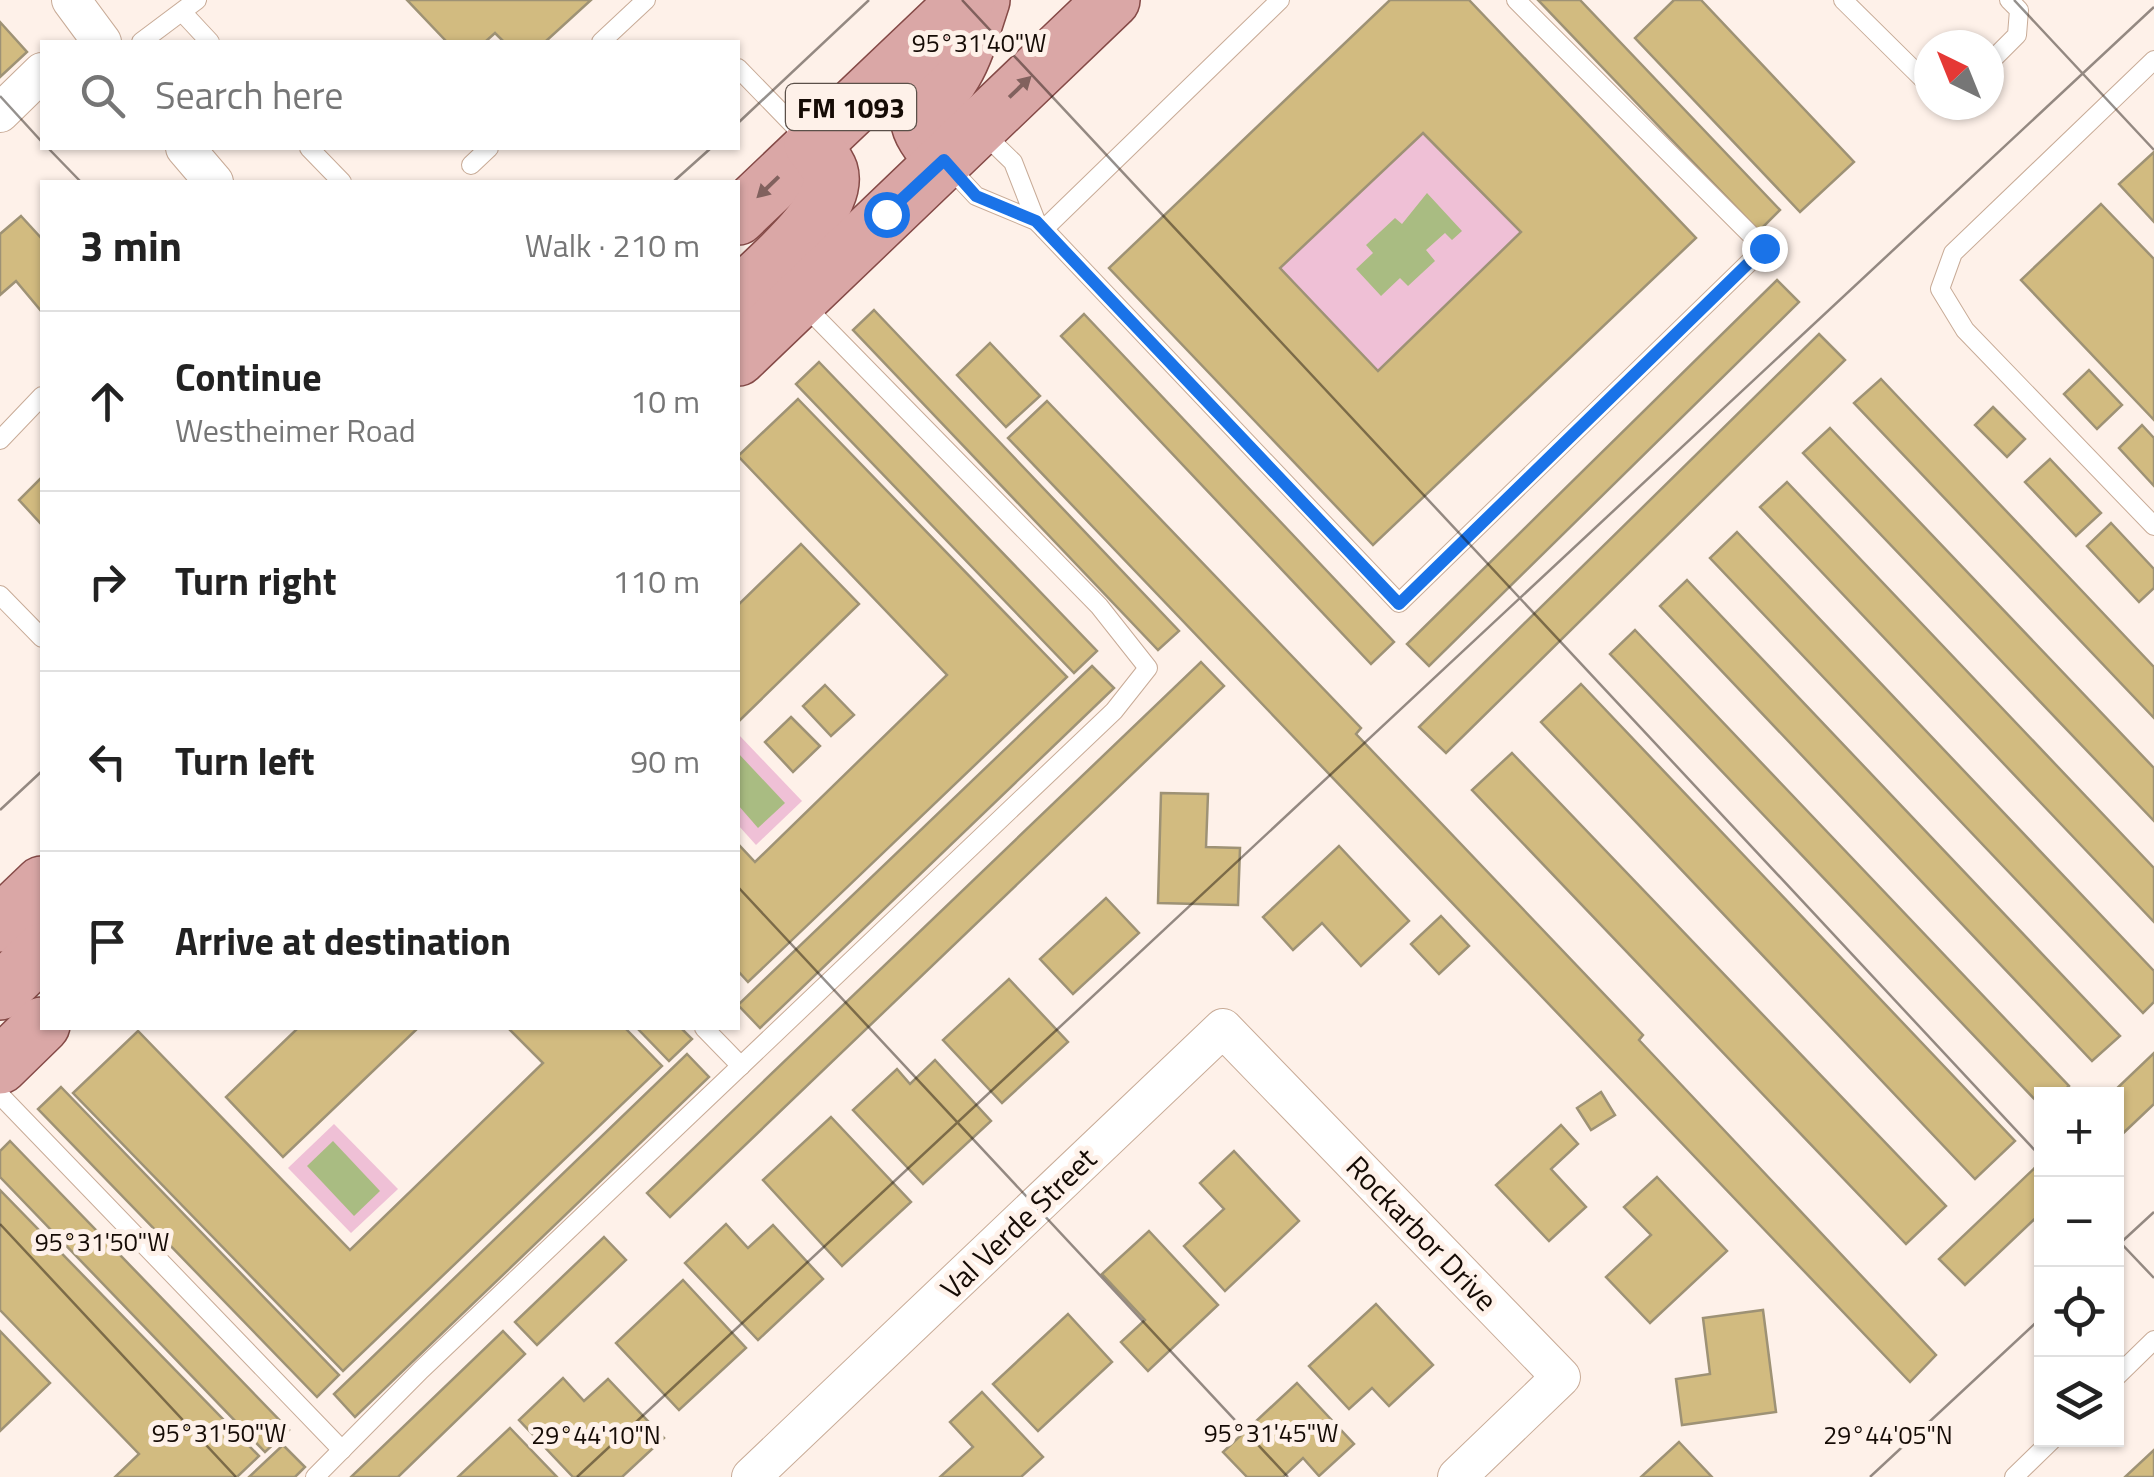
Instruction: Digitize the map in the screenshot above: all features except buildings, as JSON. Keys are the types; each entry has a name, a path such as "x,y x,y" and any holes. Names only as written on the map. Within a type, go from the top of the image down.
{"main road":[{"name":"FM 1093","path":"740,356 1112,0"},
{"name":"FM 1093","path":"740,215 954,9"},
{"path":"954,9 953,76 925,103 918,120 920,134 961,144"},
{"path":"740,294 817,217 830,194 830,172 812,144"},
{"path":"0,924 40,886"},
{"path":"0,992 40,952"},
{"path":"0,1066 40,1028"}],"street":[{"path":"0,113 40,74"},
{"path":"187,150 212,180"},
{"name":"Val Verde Street","path":"751,1477 1224,1028 1283,1090"},
{"name":"Rockarbor Drive","path":"1283,1090 1561,1377 1457,1477"}],"lane":[{"path":"603,40 646,0"},
{"path":"1040,225 1280,0"},
{"path":"961,144 1013,162 1040,225 1399,604 1764,248 1516,0"},
{"path":"1843,0 1914,70"},
{"path":"2004,48 2017,35 2019,10 2009,0"},
{"path":"144,40 190,7 209,40"},
{"path":"2154,60 1953,253 1940,289 1965,330 2154,526"},
{"path":"740,70 812,144"},
{"path":"961,144 976,196 1040,225"},
{"path":"311,150 340,180"},
{"path":"471,165 487,150"},
{"path":"314,1477 1114,711 1148,668 1099,606 798,300"},
{"path":"0,440 40,398"},
{"path":"0,595 40,636"},
{"path":"706,1030 741,1066"},
{"path":"0,1095 342,1450"},
{"path":"2124,1369 2154,1340"},
{"path":"2014,1477 2045,1447"}],"shaded area":[{"path":"1423,133 1521,232 1378,371 1280,268"},
{"path":"1427,193 1462,231 1452,240 1445,233 1426,250 1435,261 1408,286 1400,278 1381,296 1356,269 1373,253 1366,245 1395,218 1402,224"},
{"path":"740,736 802,801 756,845 740,827"},
{"path":"740,755 785,803 758,828 740,807"},
{"path":"334,1124 398,1189 351,1233 288,1168"},
{"path":"333,1141 380,1191 354,1216 307,1166"}],"route":[{"path":"886,214 944,160 976,196 1036,221 1399,604 1764,248"}]}
